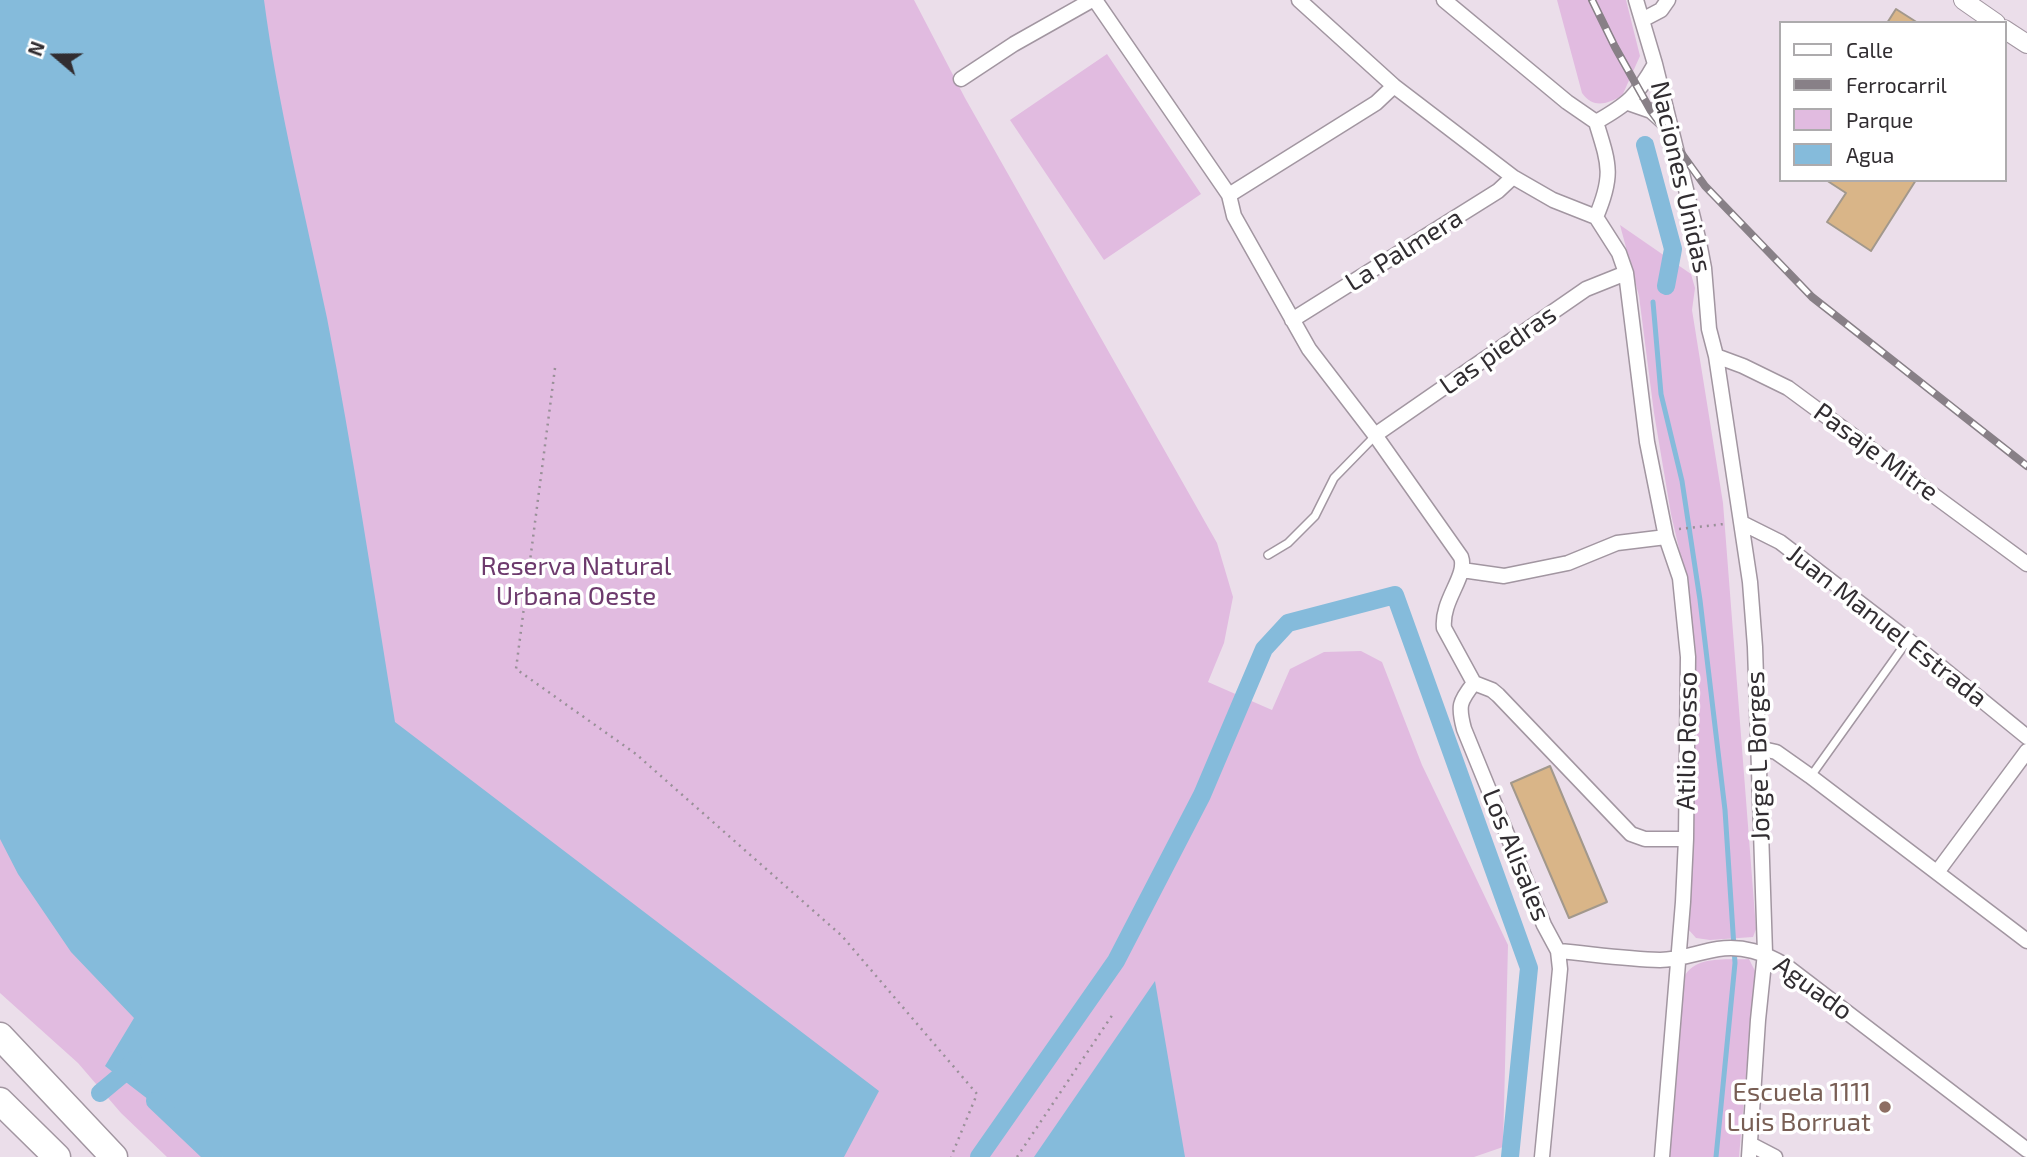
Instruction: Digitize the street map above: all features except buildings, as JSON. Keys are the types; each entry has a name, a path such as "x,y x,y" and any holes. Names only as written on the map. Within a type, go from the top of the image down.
{"highway":[{"path":"0,1036 114,1157"},
{"path":"0,1056 104,1157"},
{"path":"0,1101 57,1157"},
{"path":"0,1121 41,1157"}],"street":[{"path":"961,79 1014,44 1093,0 1229,195 1234,216 1309,349 1375,435 1461,557 1462,570 1447,602 1443,618 1444,628 1474,683 1499,695 1631,834 1645,839 1686,839"},
{"path":"1299,0 1394,86 1513,177 1553,200 1596,217 1606,194 1609,176 1609,163 1596,122 1567,102 1444,0"},
{"name":"Naciones Unidas","path":"1636,0 1655,65 1704,268 1709,329 1716,356"},
{"path":"1642,20 1661,10 1668,0"},
{"path":"1967,1 1993,21"},
{"path":"2006,30 2027,44"},
{"path":"1596,122 1628,103 1640,91 1655,65"},
{"path":"1229,195 1376,103 1394,86"},
{"path":"1628,103 1651,111 1669,127"},
{"name":"La Palmera","path":"1292,320 1498,191 1513,177"},
{"name":"Atilio Rosso","path":"1596,217 1619,253 1626,273 1647,442 1666,537 1680,578 1687,631 1686,839 1662,1157"},
{"name":"Las piedras","path":"1375,435 1586,289 1626,273"},
{"name":"Jorge L Borges","path":"1716,356 1750,582 1758,748 1765,953 1750,1150"},
{"name":"Pasaje Mitre","path":"1716,356 1744,366 1788,388 2027,565"},
{"name":"Juan Manuel Estrada","path":"1742,523 1780,542 1908,640 2027,737"},
{"path":"1462,570 1504,576 1568,563 1617,542 1666,537"},
{"name":"Los Alisales","path":"1474,683 1460,705 1464,729 1544,925 1558,951 1560,969 1542,1157"},
{"path":"1758,748 1776,752 1810,776 2027,941"},
{"path":"1938,871 2027,751"},
{"name":"Aguado","path":"1558,951 1661,960 1729,948 1765,953 1785,965 2027,1150"},
{"path":"1750,1150 1775,1157"}],"lane":[{"path":"1268,555 1288,543 1315,516 1334,478 1375,435"},
{"path":"1810,776 1908,640"}],"path":[{"path":"555,369 516,669 636,754 842,936 977,1094 951,1157"},
{"path":"1680,529 1709,524"},
{"path":"1017,1157 1113,1014"}],"green space":[{"name":"Reserva Natural Urbana Oeste","path":"0,0 914,0 965,98 1217,543 1233,597 1224,643 1208,682 1272,710 1290,669 1324,652 1361,651 1382,662 1422,765 1508,945 1503,1147 1474,1157 167,1157 121,1113 78,1063 0,993"},
{"path":"1557,0 1626,0 1640,56 1622,96 1600,104 1591,101 1582,93"},
{"path":"1107,54 1201,194 1104,260 1010,120"},
{"path":"1620,225 1691,274 1695,288 1692,310 1723,503 1756,929 1753,937 1710,940 1696,938 1688,929 1696,658 1687,583 1671,514 1654,413 1639,296"},
{"path":"1749,959 1755,971 1739,1157 1667,1157 1684,977 1689,970 1704,962"}],"water":[{"path":"0,0 264,0 284,120 327,318 395,722 879,1091 844,1157 223,1157 105,1066 134,1018 71,952 18,874 0,839"},
{"path":"1155,981 1185,1157 1034,1157"}],"waterway":[{"path":"1645,145 1673,249 1666,286"},
{"path":"1653,302 1661,394 1682,481 1700,600 1725,810 1735,963 1716,1157"},
{"path":"979,1157 1116,961 1202,795 1264,649 1288,623 1395,595 1529,968 1510,1157"},
{"path":"100,1093 124,1073 133,1060"},
{"path":"155,1101 214,1157"}],"railway":[{"path":"1592,0 1651,111 1705,186 1812,297 2027,466"}],"place":[{"name":"Escuela 1111 Luis Borruat","path":"1885,1107"}]}
